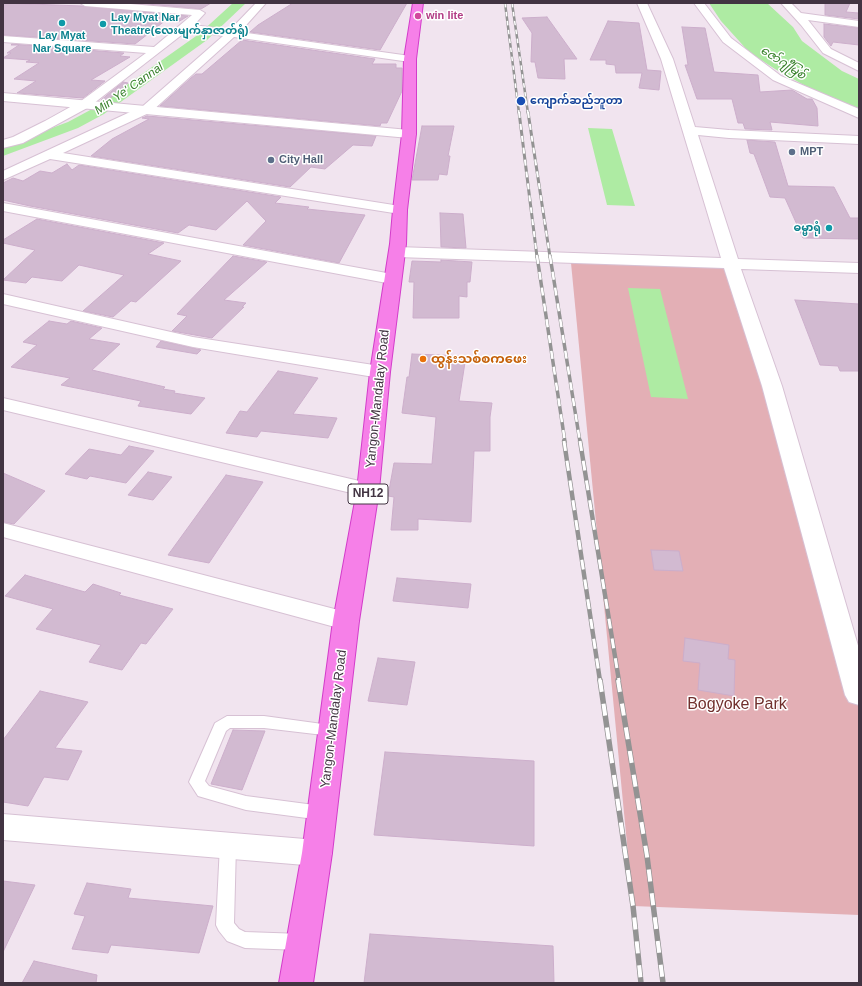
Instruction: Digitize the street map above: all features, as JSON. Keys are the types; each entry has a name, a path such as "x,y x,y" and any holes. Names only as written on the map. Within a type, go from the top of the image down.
{"highway":[{"name":"Yangon-Mandalay Road","path":"296,983 317,853 346,621 368,490 380,372 392,279 398,248 400,210 409,134 410,59 418,3"}],"street":[{"path":"3,144 18,140 85,104 156,51 203,11 85,3"},
{"path":"3,176 147,109 228,32 261,3"},
{"path":"642,3 666,59 690,130 729,260 772,386 859,695"},
{"path":"699,3 727,40 777,78 859,114"},
{"path":"786,3 799,16 827,51 859,68"},
{"path":"799,16 859,24"},
{"path":"186,27 410,59"},
{"path":"3,39 156,51"},
{"path":"3,97 409,134"},
{"path":"690,130 729,134 859,140"},
{"path":"49,155 400,210"},
{"path":"3,207 392,279"},
{"path":"398,248 550,256 729,260 859,268"},
{"path":"3,299 193,342 380,372"},
{"path":"3,404 368,490"},
{"path":"3,530 346,621"},
{"path":"3,827 317,853"}],"lane":[{"path":"322,813 246,803 204,791 197,782 220,727 227,722 264,722 332,730"},
{"path":"228,845 225,925 233,935 245,940 302,942"}],"green space":[{"name":"Bogyoke Park","path":"571,263 731,264 859,687 859,915 633,906"}],"water":[{"name":"ဇော်ဂျီမြစ်","path":"709,3 767,3 793,27 802,41 842,71 859,79 859,109 818,93 775,69 749,52 721,21"},
{"path":"588,128 612,129 635,206 607,205"},
{"path":"628,288 660,289 688,399 651,397"}],"building":[{"path":"3,3 82,6 188,16 178,22 166,20 135,44 3,35"},
{"path":"136,3 211,3 201,9"},
{"path":"293,3 407,3 380,50 250,32 258,25"},
{"path":"825,3 850,3 846,12 859,13 859,19 825,15"},
{"path":"547,17 577,59 564,59 565,79 538,78 535,62 531,62 532,33 522,18"},
{"path":"608,21 639,23 647,70 661,71 659,90 639,88 642,73 616,73 615,65 606,64 606,60 590,60"},
{"path":"824,24 859,28 859,45 833,42 831,46 824,37"},
{"path":"682,27 705,28 714,72 758,75 760,92 792,90 807,99 812,99 817,108 818,126 770,122 772,130 745,129 743,123 738,123 732,99 697,99 685,65 688,65"},
{"path":"242,40 375,59 372,64 396,64 396,68 402,68 402,91 387,123 381,123 380,126 160,106 191,78 196,74 202,74"},
{"path":"12,44 124,53 120,56 130,57 91,80 105,81 83,98 17,93 36,81 14,79 39,63 26,62 30,60 3,58 11,53 7,53 19,45 11,45"},
{"path":"123,82 128,83 108,100 101,100"},
{"path":"147,116 376,136 372,146 353,145 325,169 311,167 290,187 91,156 112,139 149,119 142,118"},
{"path":"422,126 454,126 448,156 450,156 447,175 439,174 438,180 412,180"},
{"path":"747,140 775,142 788,186 834,187 850,218 859,218 859,239 803,238 785,198 770,197 754,154 750,153"},
{"path":"67,164 72,170 79,165 281,197 275,203 309,207 307,209 365,215 339,263 243,245 266,221 247,201 216,230 189,225 178,233 3,200 3,183 13,178 23,181 40,171 52,173"},
{"path":"440,213 463,214 466,248 441,247"},
{"path":"37,219 164,243 148,254 181,261 136,302 131,301 113,317 83,311 124,275 79,265 62,281 32,277 26,283 3,280 35,250 3,243 3,240"},
{"path":"233,256 267,262 224,300 246,303 242,307 244,307 212,338 172,331 187,316 177,314"},
{"path":"441,260 472,262 470,282 467,282 467,297 459,296 459,318 413,318 414,282 409,282 412,261 441,262"},
{"path":"795,300 859,304 859,371 840,371 838,366 820,365"},
{"path":"49,321 67,324 71,321 102,328 89,339 120,344 92,370 165,387 163,389 175,391 174,393 205,398 191,414 138,406 141,401 61,385 70,378 11,367 37,345 23,342"},
{"path":"161,341 201,350 197,354 156,347"},
{"path":"412,354 466,356 459,401 492,403 490,417 490,451 474,451 471,522 418,519 418,530 391,530 394,497 388,496 394,463 432,464 436,417 402,413"},
{"path":"278,371 318,378 293,414 337,418 328,438 261,431 257,437 226,433 240,411 247,412"},
{"path":"129,446 154,451 126,483 90,476 87,479 65,474 89,449 121,455"},
{"path":"148,472 172,477 153,500 128,495"},
{"path":"3,473 45,491 14,524 3,522"},
{"path":"226,475 263,482 209,563 168,555"},
{"path":"651,550 679,551 683,571 654,570"},
{"path":"25,575 85,592 93,584 121,593 119,595 173,609 146,644 141,643 122,670 89,662 101,645 36,629 53,609 5,596"},
{"path":"397,578 471,584 468,608 393,601"},
{"path":"685,638 729,645 728,659 735,660 734,696 698,690 700,663 683,661"},
{"path":"378,658 415,662 407,705 368,701"},
{"path":"40,691 88,702 55,748 82,751 68,780 44,777 28,806 3,802 3,740"},
{"path":"233,730 265,731 242,790 211,784"},
{"path":"385,752 534,761 534,846 374,835"},
{"path":"3,881 35,885 3,952"},
{"path":"87,883 131,889 128,898 213,906 199,953 111,945 108,953 72,949 85,916 74,914"},
{"path":"370,934 553,946 554,983 364,983"},
{"path":"34,961 97,975 96,983 22,983"}],"waterway":[{"name":"Min Ye' Cannal","path":"3,151 73,125 99,111 203,37 240,3"}],"railway":[{"path":"505,3 519,113"},
{"path":"512,3 528,113"},
{"path":"519,112 537,257"},
{"path":"528,112 550,257"},
{"path":"537,256 565,442"},
{"path":"550,256 580,442"},
{"path":"564,441 600,681"},
{"path":"580,441 619,681"},
{"path":"600,680 633,906 641,983"},
{"path":"618,680 647,856 663,983"}],"place":[{"name":"win lite","path":"418,16"},
{"name":"Lay Myat Nar Square","path":"62,23"},
{"name":"Lay Myat Nar Theatre(လေးမျက်နှာဇာတ်ရုံ)","path":"103,24"},
{"name":"ကျောက်ဆည်ဘူတာ","path":"521,101"},
{"name":"MPT","path":"792,152"},
{"name":"City Hall","path":"271,160"},
{"name":"ဓမ္မာရုံ","path":"829,228"},
{"name":"ထွန်းသစ်စကဖေး","path":"423,359"}]}
